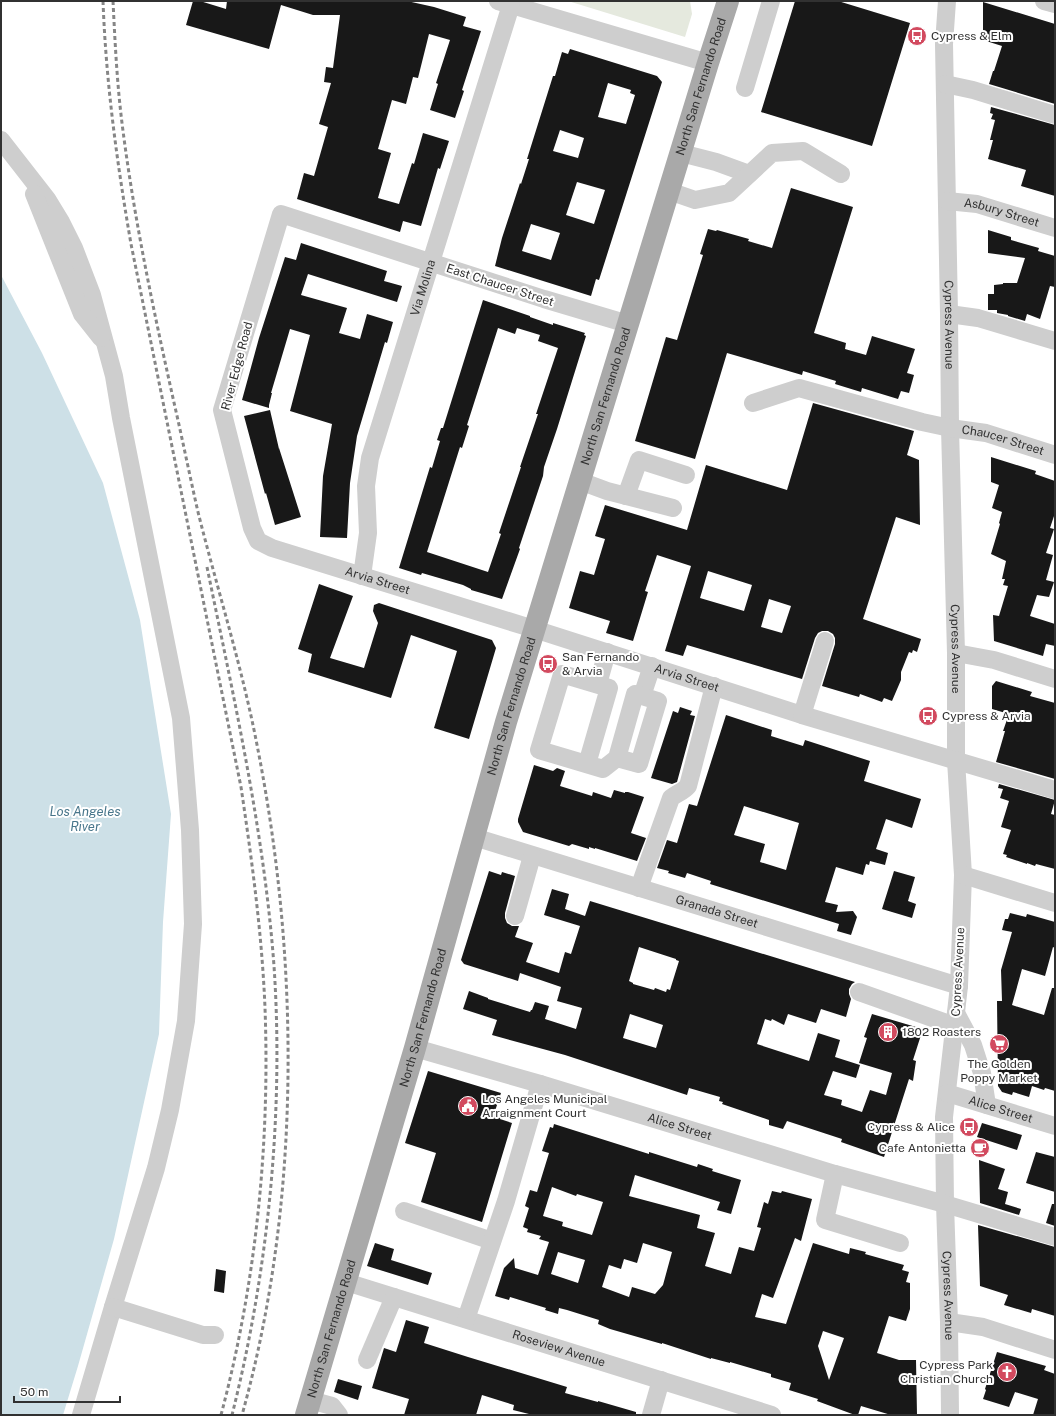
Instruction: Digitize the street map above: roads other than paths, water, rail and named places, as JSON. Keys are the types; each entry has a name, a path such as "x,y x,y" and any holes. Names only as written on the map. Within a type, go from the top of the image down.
{"main road":[{"name":"North San Fernando Road","path":"308,1408 415,1048 534,629 728,1"}],"street":[{"path":"745,88 771,1"},
{"name":"Cypress Avenue","path":"947,1 944,44 950,428 956,654 956,760 963,875 959,986 944,1117 950,1415"},
{"path":"1044,1 1055,4"},
{"path":"504,3 708,63"},
{"name":"Via Molina","path":"362,576 368,533 366,486 370,458 430,262 504,3"},
{"path":"945,84 973,90 1055,115"},
{"path":"1,140 24,170 82,314 104,342 114,376 121,418 181,718 190,830 193,924 186,1021 170,1110 156,1168 81,1415"},
{"path":"669,191 695,200 729,193 772,153 803,151 841,174"},
{"path":"681,153 716,162 749,174"},
{"name":"Asbury Street","path":"947,201 978,204 1055,228"},
{"name":"East Chaucer Street","path":"281,214 628,324"},
{"name":"River Edge Road","path":"258,541 252,528 222,410 281,214"},
{"path":"949,314 978,318 1055,341"},
{"name":"Chaucer Street","path":"753,403 799,388 922,422 986,434 1055,455"},
{"path":"626,496 639,460 686,474"},
{"path":"580,482 607,491 673,508"},
{"name":"Arvia Street","path":"258,541 272,548 652,666 802,715 1055,790"},
{"path":"802,715 825,641"},
{"path":"591,682 607,652"},
{"path":"956,654 994,660 1055,679"},
{"path":"642,696 652,666"},
{"path":"587,764 609,688 562,674 538,750 603,769 617,758 635,694 658,701 638,764 617,758"},
{"path":"639,888 671,798 684,791 688,786 714,686"},
{"name":"Granada Street","path":"474,837 959,986"},
{"path":"515,916 532,856"},
{"path":"963,875 1055,903"},
{"path":"858,992 956,1020 973,1044 982,1073 987,1105"},
{"name":"Alice Street","path":"415,1048 540,1084 835,1174 945,1204 1055,1237"},
{"path":"466,1319 506,1201 540,1084"},
{"name":"Alice Street","path":"947,1093 1055,1126"},
{"path":"835,1174 825,1220 900,1243"},
{"path":"404,1211 492,1241"},
{"name":"Roseview Avenue","path":"346,1282 772,1415"},
{"path":"367,1360 394,1297"},
{"path":"113,1306 203,1335 215,1334"},
{"path":"949,1322 983,1327 1055,1350"},
{"path":"651,1415 661,1380"},
{"path":"308,1408 332,1406 339,1415"}],"water":[{"name":"Los Angeles River","path":"1,275 42,353 103,483 140,620 171,814 163,922 159,1034 114,1239 63,1415 1,1415"}],"railway":[{"path":"103,1 109,93 131,244 241,787 253,870 262,953 266,1059 263,1162 252,1264 233,1365 221,1415"},
{"path":"113,1 120,108 132,195 145,266 198,512 238,661 252,720 272,832 282,915 287,999 288,1084 284,1169 275,1252 261,1335 242,1415"},
{"path":"207,567 256,815 269,916 274,966 277,1022 275,1135 264,1249 245,1361 232,1415"}],"place":[{"name":"Cypress & Elm","path":"917,36"},
{"name":"San Fernando & Arvia","path":"548,664"},
{"name":"Cypress & Arvia","path":"928,716"},
{"name":"1802 Roasters","path":"888,1032"},
{"name":"The Golden Poppy Market","path":"999,1044"},
{"name":"Los Angeles Municipal Arraignment Court","path":"468,1106"},
{"name":"Cypress & Alice","path":"969,1127"},
{"name":"Cafe Antonietta","path":"980,1148"},
{"name":"Cypress Park Christian Church","path":"1007,1372"}]}
